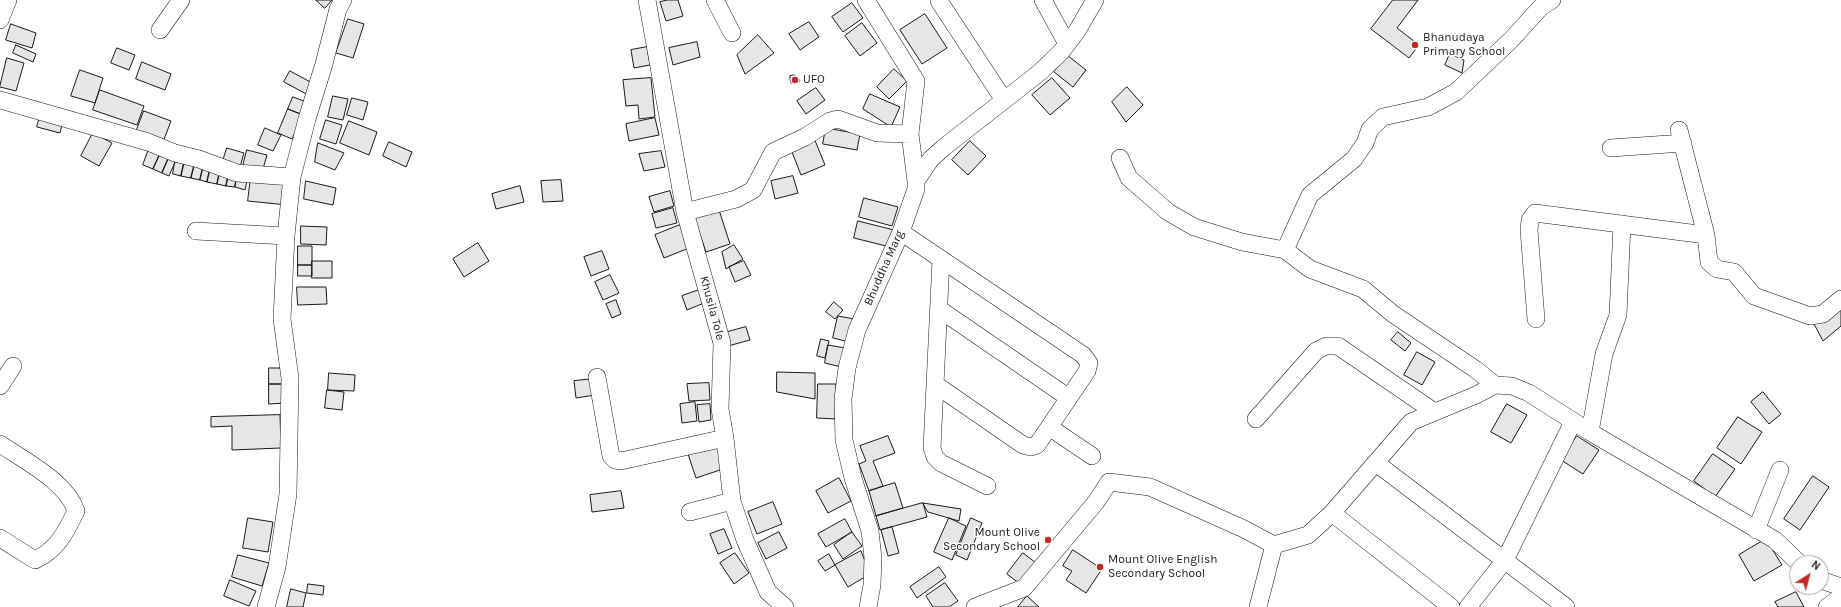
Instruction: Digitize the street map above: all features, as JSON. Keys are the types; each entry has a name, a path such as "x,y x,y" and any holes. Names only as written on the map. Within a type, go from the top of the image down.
{"street":[{"path":"0,20 8,0"},
{"path":"160,30 181,0"},
{"path":"266,607 277,567 288,494 290,378 282,319 286,236 292,177 306,119 324,64 338,9 343,0"},
{"name":"Khusila Tole","path":"647,0 685,212 722,344 720,409 725,438 732,501 745,540 768,592 785,607"},
{"path":"715,0 732,33"},
{"path":"866,0 916,81 910,134 916,181"},
{"path":"1043,0 1067,44"},
{"name":"Bhuddha Marg","path":"868,607 872,586 874,558 870,531 853,478 844,440 843,399 847,368 857,330 901,232 916,189 916,181 931,159 1039,73 1067,44 1077,31 1095,0"},
{"path":"1285,250 1310,195 1354,159 1365,143 1370,129 1383,117 1428,107 1456,92 1506,45 1541,7 1552,0"},
{"path":"939,1 1004,100"},
{"path":"0,100 148,142 175,153 199,159 238,173 292,177"},
{"path":"685,212 736,199 753,190 773,152 805,137 830,121 838,119 877,133 910,134"},
{"path":"1611,148 1681,137 1706,235 1709,262 1717,269 1734,272 1754,296 1810,316 1823,314 1841,299"},
{"path":"1120,158 1129,178 1168,212 1194,227 1242,242 1285,250 1310,269 1363,289 1393,314 1475,369 1495,385"},
{"path":"1536,319 1529,230 1530,220 1535,213 1706,235"},
{"path":"1590,432 1604,354 1618,315 1622,224"},
{"path":"196,231 286,236"},
{"path":"901,232 1083,355 1089,363 1087,371 1037,445 1031,447 1023,446 936,385"},
{"path":"941,259 932,448 935,457 941,463 987,486"},
{"path":"939,309 1069,398"},
{"path":"1256,419 1316,351 1326,346 1338,346 1433,412"},
{"path":"0,386 13,366"},
{"path":"597,377 611,456 615,460 621,461 725,438"},
{"path":"976,607 1024,588 1096,502 1108,482 1150,487 1244,529 1274,545 1308,535 1332,513 1411,422 1476,395 1495,385 1512,386 1529,393 1573,422 1775,540 1791,555"},
{"path":"1468,607 1504,560 1573,422"},
{"path":"1049,427 1092,456"},
{"path":"0,444 56,482 72,501 76,511 56,546 44,556 35,560 0,538"},
{"path":"1376,463 1566,607"},
{"path":"1756,530 1780,470"},
{"path":"690,512 732,501"},
{"path":"1332,513 1451,607"},
{"path":"1258,607 1274,545"},
{"path":"1829,583 1841,587"},
{"path":"1827,607 1841,597"}],"building":[{"path":"316,0 332,0 325,8"},
{"path":"678,0 683,16 666,21 660,2"},
{"path":"1393,0 1418,0 1397,28 1419,45 1409,58 1371,29"},
{"path":"852,3 863,18 843,32 832,17"},
{"path":"925,14 947,48 922,64 900,30"},
{"path":"348,19 364,24 353,58 336,53"},
{"path":"809,22 819,37 800,50 789,34"},
{"path":"862,23 877,43 860,56 845,36"},
{"path":"11,24 36,33 32,48 6,40"},
{"path":"758,35 774,53 745,74 737,55"},
{"path":"697,42 700,57 673,65 669,48"},
{"path":"16,45 36,54 33,62 13,53"},
{"path":"647,47 650,65 634,68 631,50"},
{"path":"117,48 135,55 129,70 111,63"},
{"path":"1450,54 1464,60 1462,73 1445,65"},
{"path":"1067,55 1086,70 1073,87 1054,72"},
{"path":"7,58 24,63 16,91 0,87"},
{"path":"142,62 171,74 165,90 136,79"},
{"path":"894,69 907,81 889,99 877,87"},
{"path":"80,70 103,78 95,103 71,96"},
{"path":"290,71 316,85 310,96 284,82"},
{"name":"UFO","path":"794,75 798,77 800,81 795,84 791,83 790,79 790,76"},
{"path":"651,78 655,117 639,119 638,105 626,106 623,80"},
{"path":"1052,78 1070,98 1050,115 1032,95"},
{"path":"1127,87 1143,105 1126,122 1112,102"},
{"path":"816,88 825,100 806,114 797,101"},
{"path":"100,90 144,106 137,125 93,110"},
{"path":"870,94 900,107 891,127 863,109"},
{"path":"333,96 348,99 343,120 328,117"},
{"path":"293,97 307,102 303,115 288,109"},
{"path":"352,98 368,102 363,120 347,115"},
{"path":"288,109 303,115 292,139 278,133"},
{"path":"144,111 171,121 163,142 136,132"},
{"path":"40,116 63,121 60,133 37,127"},
{"path":"655,118 659,135 629,141 626,124"},
{"path":"326,120 342,125 336,144 320,139"},
{"path":"349,121 377,132 369,155 340,143"},
{"path":"265,128 281,135 273,151 258,145"},
{"path":"826,128 860,134 857,150 823,144"},
{"path":"93,133 112,143 99,166 81,156"},
{"path":"814,138 825,165 801,175 790,147"},
{"path":"970,141 986,156 968,175 952,160"},
{"path":"389,142 412,152 406,167 383,156"},
{"path":"318,143 344,153 335,170 315,162"},
{"path":"227,148 244,153 240,167 223,161"},
{"path":"149,149 160,154 153,169 143,165"},
{"path":"247,150 267,155 262,172 243,166"},
{"path":"661,151 665,167 644,171 639,154"},
{"path":"160,154 169,157 162,173 153,169"},
{"path":"169,157 176,160 169,176 162,173"},
{"path":"175,162 184,163 181,176 173,174"},
{"path":"184,163 194,166 191,178 181,176"},
{"path":"194,166 203,167 200,180 191,178"},
{"path":"203,167 210,169 207,182 200,180"},
{"path":"210,169 220,171 217,184 207,182"},
{"path":"220,171 229,173 226,186 217,184"},
{"path":"229,173 237,175 235,187 226,186"},
{"path":"237,175 248,177 245,190 235,187"},
{"path":"251,176 290,181 287,205 248,201"},
{"path":"793,176 798,193 775,199 771,181"},
{"path":"561,180 563,201 543,202 541,181"},
{"path":"306,181 336,188 333,205 304,199"},
{"path":"520,186 524,202 496,209 492,194"},
{"path":"670,191 674,206 654,212 649,197"},
{"path":"864,198 898,207 892,226 859,217"},
{"path":"673,208 677,223 656,228 652,214"},
{"path":"719,210 730,244 706,252 694,217"},
{"path":"858,221 894,230 890,247 854,238"},
{"path":"680,225 689,248 664,258 655,235"},
{"path":"301,226 327,227 326,245 301,244"},
{"path":"478,243 489,261 464,277 453,259"},
{"path":"734,245 743,259 726,269 722,252"},
{"path":"298,246 312,246 312,265 298,265"},
{"path":"602,251 609,269 591,276 584,257"},
{"path":"312,261 332,261 332,278 312,278"},
{"path":"744,261 751,275 735,282 729,267"},
{"path":"298,265 312,265 312,276 298,276"},
{"path":"610,275 619,293 603,300 595,282"},
{"path":"297,287 326,287 327,304 298,305"},
{"path":"699,290 704,303 687,310 682,296"},
{"path":"616,300 621,314 612,318 606,304"},
{"path":"834,302 843,310 835,319 826,312"},
{"path":"1841,305 1841,326 1823,341 1814,324"},
{"path":"838,316 854,319 849,342 833,338"},
{"path":"746,327 750,340 728,346 724,333"},
{"path":"1398,332 1411,343 1405,351 1391,340"},
{"path":"821,339 829,341 825,358 817,356"},
{"path":"828,345 845,348 841,367 825,363"},
{"path":"1417,352 1435,362 1422,385 1404,375"},
{"path":"269,368 285,368 286,384 269,384"},
{"path":"777,372 815,373 815,399 777,392"},
{"path":"329,373 355,375 354,391 328,390"},
{"path":"593,379 595,395 576,398 574,381"},
{"path":"709,383 710,400 689,401 687,384"},
{"path":"269,384 286,384 286,403 269,404"},
{"path":"818,384 836,384 836,419 817,418"},
{"path":"327,390 344,392 342,410 325,408"},
{"path":"1763,392 1781,414 1769,424 1751,402"},
{"path":"695,402 697,421 682,423 680,404"},
{"path":"710,404 711,420 699,422 697,405"},
{"path":"1507,404 1527,415 1511,443 1491,432"},
{"path":"280,415 281,448 232,450 232,426 211,427 211,417"},
{"path":"1738,417 1762,432 1741,464 1717,448"},
{"path":"888,436 895,453 873,461 883,486 869,491 859,464 866,461 860,446"},
{"path":"1577,436 1599,450 1583,474 1561,460"},
{"path":"718,445 726,468 696,478 688,454"},
{"path":"1713,454 1735,469 1715,497 1694,481"},
{"path":"1813,476 1829,487 1800,530 1784,519"},
{"path":"839,478 851,501 828,513 816,491"},
{"path":"895,483 903,508 876,516 869,491"},
{"path":"621,491 624,508 592,512 590,495"},
{"path":"773,502 782,524 757,534 748,512"},
{"path":"923,503 927,517 880,530 876,516"},
{"path":"923,503 961,509 959,521 928,512"},
{"path":"248,518 273,522 268,552 243,548"},
{"path":"949,518 966,526 952,560 934,552"},
{"path":"971,518 982,523 967,560 956,555"},
{"path":"845,519 852,532 826,547 818,534"},
{"path":"892,527 899,553 888,556 881,530"},
{"path":"724,529 732,548 718,554 710,534"},
{"path":"779,532 787,548 766,559 758,543"},
{"path":"852,532 862,546 843,559 834,545"},
{"path":"1766,539 1782,565 1754,581 1739,555"},
{"path":"1073,550 1102,569 1086,593 1066,580 1072,571 1063,566"},
{"path":"861,551 870,574 848,587 835,565"},
{"path":"735,553 749,573 734,584 720,563"},
{"path":"1023,553 1040,566 1024,587 1007,574"},
{"path":"829,554 835,565 825,571 818,561"},
{"path":"238,555 269,563 262,586 232,577"},
{"path":"939,567 946,577 917,598 910,587"},
{"path":"230,580 256,591 249,606 224,596"},
{"path":"945,583 958,601 949,607 933,607 926,596"},
{"path":"308,584 324,586 323,595 307,593"},
{"path":"291,589 306,593 303,607 287,607"},
{"path":"1790,595 1798,595 1804,607 1778,607 1775,602"},
{"path":"1027,596 1039,607 1018,607"}],"place":[{"name":"Bhanudaya Primary School","path":"1415,45"},
{"name":"UFO","path":"795,80"},
{"name":"Mount Olive Secondary School","path":"1048,540"},
{"name":"Mount Olive English Secondary School","path":"1100,567"}]}
